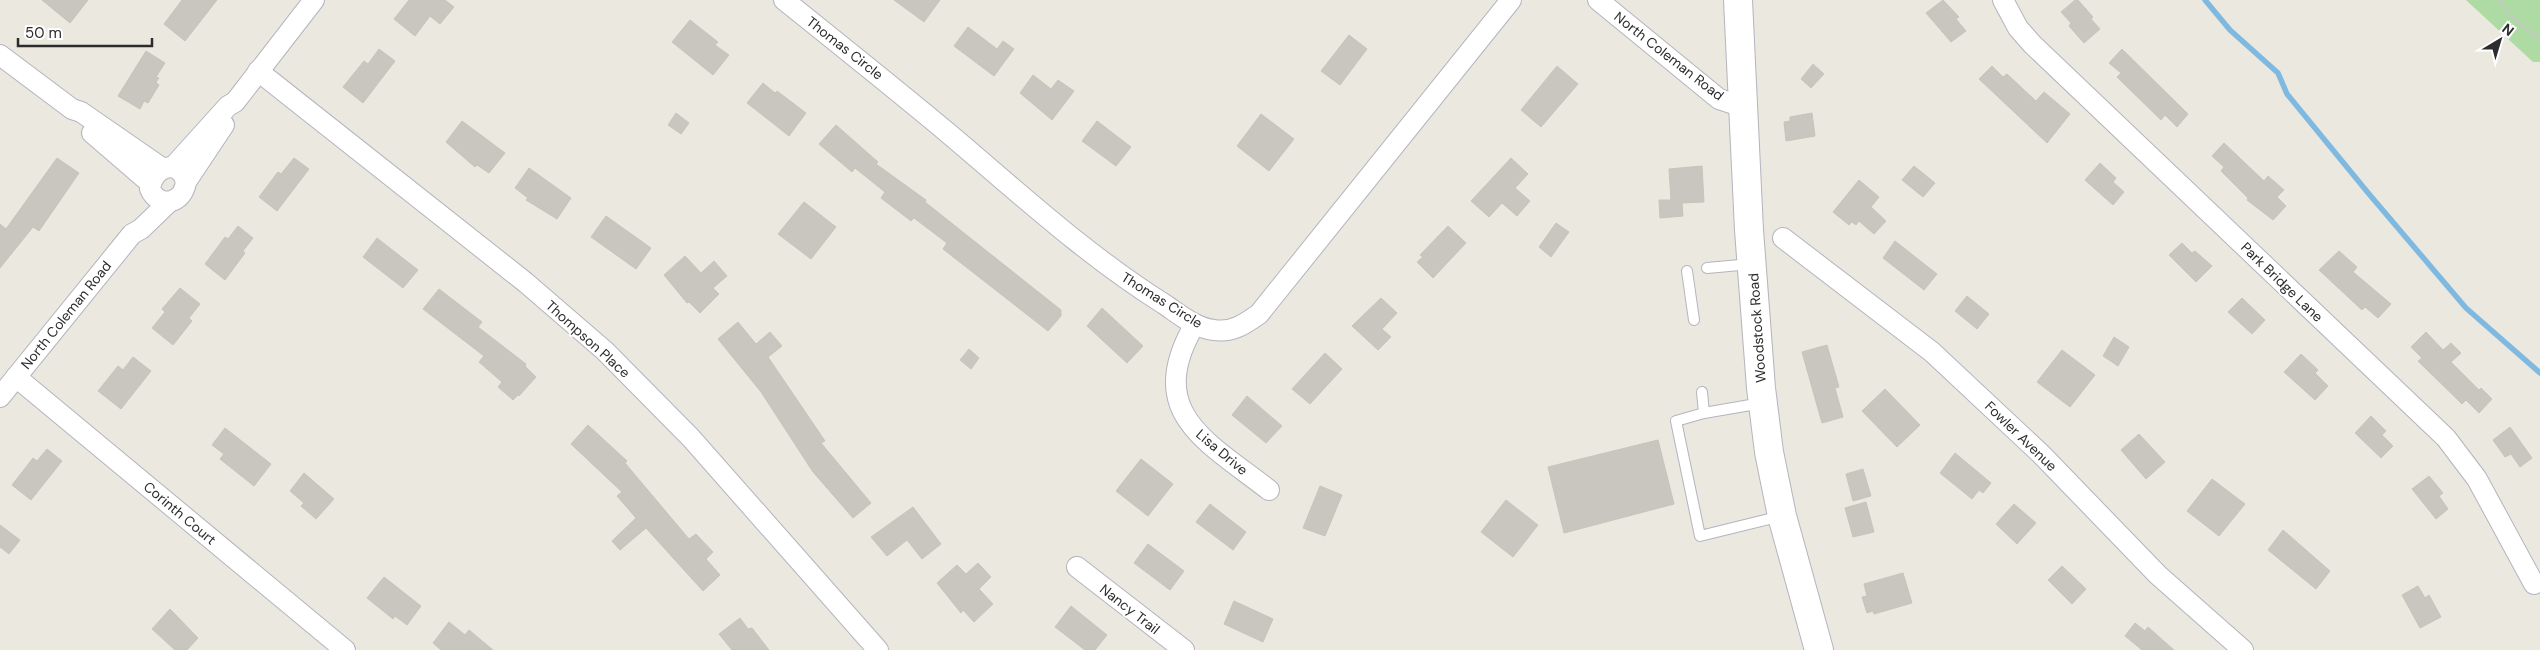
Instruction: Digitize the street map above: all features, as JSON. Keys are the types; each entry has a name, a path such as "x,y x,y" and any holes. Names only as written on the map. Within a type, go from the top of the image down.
{"street":[{"name":"North Coleman Road","path":"0,397 132,234 159,177 228,106 235,102 314,0"},
{"name":"Thomas Circle","path":"784,0 880,76 1095,256 1137,287 1195,324 1214,330 1230,330 1245,325 1259,314 1512,0"},
{"name":"North Coleman Road","path":"1598,0 1719,99 1743,107"},
{"name":"Woodstock Road","path":"1738,0 1752,263 1763,403 1769,452 1782,516 1819,650"},
{"name":"Park Bridge Lane","path":"2003,0 2018,28 2032,44 2446,438 2477,479 2534,584"},
{"path":"0,55 72,109 81,112 159,177 184,176 186,182"},
{"name":"Thompson Place","path":"258,71 525,282 605,351 691,438 878,650"},
{"name":"North Coleman Road","path":"132,234 141,229 168,203 180,197 185,189 186,182 234,110 235,102"},
{"path":"159,177 157,199 168,203"},
{"name":"Fowler Avenue","path":"1783,238 1932,352 2041,454 2158,575 2219,643 2243,650"},
{"name":"Lisa Drive","path":"1195,324 1183,346 1176,365 1175,386 1181,410 1201,438 1269,490"},
{"name":"Corinth Court","path":"16,377 345,650"},
{"name":"Nancy Trail","path":"1077,567 1184,650"}],"lane":[{"path":"1707,268 1752,263"},
{"path":"1687,271 1694,320"},
{"path":"1702,392 1704,413"},
{"path":"1763,403 1704,413 1676,421 1700,536 1782,516"}],"path":[{"path":"2500,0 2511,16 2540,40"}],"green space":[{"path":"2466,0 2540,0 2540,62 2533,62"}],"building":[{"path":"42,0 88,0 70,23"},
{"path":"182,0 217,0 185,41 164,24"},
{"path":"409,0 445,0 454,7 440,24 430,16 415,36 394,19"},
{"path":"894,0 940,0 924,22"},
{"path":"1943,0 1959,17 1956,19 1966,31 1951,42 1926,13"},
{"path":"2075,0 2078,0 2093,17 2091,19 2100,29 2084,43 2069,26 2071,23 2061,12"},
{"path":"690,20 718,42 715,45 729,55 713,75 672,42"},
{"path":"968,27 997,49 1003,41 1014,49 994,76 954,46"},
{"path":"1349,35 1367,49 1340,85 1321,71"},
{"path":"379,49 395,61 363,103 343,87 364,61 368,64"},
{"path":"2122,49 2188,114 2177,127 2165,115 2161,120 2117,77 2121,73 2109,63"},
{"path":"146,51 165,63 156,77 159,78 156,82 159,85 148,103 144,101 140,109 118,96"},
{"path":"1813,64 1824,74 1811,88 1801,79"},
{"path":"1557,66 1578,84 1541,127 1521,110"},
{"path":"1992,66 2003,77 2007,74 2036,101 2044,92 2070,114 2047,143 1979,79"},
{"path":"1033,75 1051,89 1058,80 1074,91 1052,120 1020,93"},
{"path":"763,83 806,113 789,136 747,103"},
{"path":"676,113 689,123 681,134 668,125"},
{"path":"1812,113 1815,136 1786,141 1784,122 1790,121 1790,117"},
{"path":"1261,114 1294,139 1269,171 1237,146"},
{"path":"462,121 505,153 489,173 477,165 475,167 446,142"},
{"path":"1097,121 1131,147 1116,166 1082,141"},
{"path":"836,125 878,162 876,164 926,200 925,202 1061,310 1061,316 1048,331 943,249 947,243 914,218 911,221 881,198 885,192 855,168 852,172 819,144"},
{"path":"2224,143 2264,181 2268,176 2284,190 2277,197 2286,206 2273,220 2247,200 2248,198 2221,171 2224,167 2212,156"},
{"path":"57,158 79,173 39,231 33,227 0,268 0,224 6,229"},
{"path":"294,158 309,169 277,211 259,197 278,172 281,174"},
{"path":"1511,158 1528,174 1515,188 1530,201 1517,216 1502,203 1489,217 1471,201"},
{"path":"2100,163 2116,178 2113,182 2124,192 2113,205 2085,180"},
{"path":"1702,166 1704,202 1682,203 1683,216 1660,218 1659,200 1671,200 1669,169"},
{"path":"1914,166 1935,183 1923,197 1902,180"},
{"path":"529,168 571,198 557,219 526,200 528,198 515,188"},
{"path":"1859,180 1879,197 1871,207 1886,221 1874,234 1859,221 1856,225 1852,222 1849,225 1833,212"},
{"path":"804,202 836,227 811,259 778,234"},
{"path":"606,216 651,248 636,269 591,237"},
{"path":"1556,223 1569,232 1551,257 1539,247"},
{"path":"238,226 253,238 243,251 245,253 225,280 205,264 225,237 228,239"},
{"path":"1448,226 1466,243 1433,278 1417,262 1423,257 1420,255"},
{"path":"377,238 418,270 403,288 363,257"},
{"path":"1895,241 1937,274 1924,290 1883,258"},
{"path":"2182,243 2192,253 2195,251 2212,266 2196,282 2169,255"},
{"path":"2339,251 2357,267 2353,272 2391,304 2378,318 2365,307 2362,310 2319,270"},
{"path":"685,256 701,273 714,261 727,276 713,288 719,294 700,313 689,302 687,303 664,275"},
{"path":"180,288 200,304 189,318 192,321 173,345 152,328 165,312 162,309"},
{"path":"439,289 482,322 478,327 526,364 525,366 536,377 519,396 513,400 498,387 502,382 479,362 484,356 423,309"},
{"path":"1967,296 1989,314 1977,329 1955,311"},
{"path":"1381,298 1397,313 1382,329 1391,337 1378,350 1352,326"},
{"path":"2242,298 2265,320 2252,334 2228,312"},
{"path":"1102,308 1143,346 1127,363 1087,326"},
{"path":"738,322 756,344 770,332 782,346 768,357 825,441 821,443 871,503 853,518 813,472 761,392 718,339"},
{"path":"2426,332 2443,350 2451,343 2461,353 2451,362 2479,390 2481,388 2492,399 2479,413 2466,400 2462,404 2418,361 2422,358 2411,347"},
{"path":"2114,337 2129,347 2118,366 2103,356"},
{"path":"1827,345 1839,387 1835,388 1843,417 1822,423 1802,352"},
{"path":"969,349 979,358 971,369 960,360"},
{"path":"2062,350 2095,375 2070,407 2037,382"},
{"path":"1325,353 1342,369 1310,404 1292,389"},
{"path":"2301,354 2318,370 2315,373 2328,386 2315,400 2284,372"},
{"path":"133,357 151,371 121,409 98,391 118,366 123,370"},
{"path":"1885,389 1920,425 1897,447 1862,411"},
{"path":"1247,396 1282,426 1266,443 1232,415"},
{"path":"2371,416 2386,431 2382,435 2393,446 2381,458 2355,433"},
{"path":"588,425 627,461 625,463 689,539 696,534 713,552 706,559 720,575 703,591 646,528 620,550 612,541 636,518 617,496 622,492 571,444"},
{"path":"2510,427 2532,458 2520,467 2511,454 2505,457 2493,440"},
{"path":"225,428 271,464 254,486 220,459 224,454 212,445"},
{"path":"2139,434 2165,462 2146,479 2121,450"},
{"path":"1658,440 1674,504 1564,533 1548,467"},
{"path":"47,449 62,461 31,500 12,485 33,458 37,461"},
{"path":"1955,453 1991,483 1983,493 1979,490 1972,499 1940,473"},
{"path":"1141,459 1173,484 1148,516 1116,491"},
{"path":"1863,469 1871,496 1853,501 1846,474"},
{"path":"304,473 334,499 316,519 301,506 304,503 290,491"},
{"path":"2429,476 2443,493 2439,496 2448,509 2436,519 2412,489"},
{"path":"2212,479 2245,504 2219,536 2187,511"},
{"path":"1320,486 1342,495 1325,536 1303,528"},
{"path":"1506,500 1538,525 1513,557 1481,532"},
{"path":"1866,502 1874,532 1853,537 1845,508"},
{"path":"1210,504 1246,532 1233,550 1196,522"},
{"path":"2014,504 2036,523 2017,544 1996,524"},
{"path":"913,507 941,544 922,559 907,540 887,556 871,537"},
{"path":"0,525 20,540 9,554 0,547"},
{"path":"2283,530 2330,571 2316,589 2268,550"},
{"path":"1148,544 1184,571 1170,590 1134,563"},
{"path":"978,563 991,577 979,589 993,604 974,622 963,610 961,613 937,583 957,565 966,574"},
{"path":"2062,566 2086,589 2072,604 2048,580"},
{"path":"1903,573 1912,603 1874,614 1873,611 1867,613 1862,597 1867,596 1864,584"},
{"path":"384,577 421,606 407,625 395,616 393,619 367,598"},
{"path":"2418,586 2425,598 2429,595 2441,617 2420,628 2402,595"},
{"path":"1234,601 1273,619 1263,642 1224,624"},
{"path":"1071,606 1107,635 1095,650 1085,650 1055,627"},
{"path":"170,609 198,638 187,650 175,650 152,629"},
{"path":"740,618 748,629 752,628 769,650 732,650 719,634"},
{"path":"449,622 465,635 469,630 493,650 441,650 433,643"},
{"path":"2135,623 2145,631 2148,627 2174,650 2142,650 2125,636"}],"waterway":[{"path":"2205,0 2230,30 2278,73 2287,94 2466,308 2540,373"}]}
